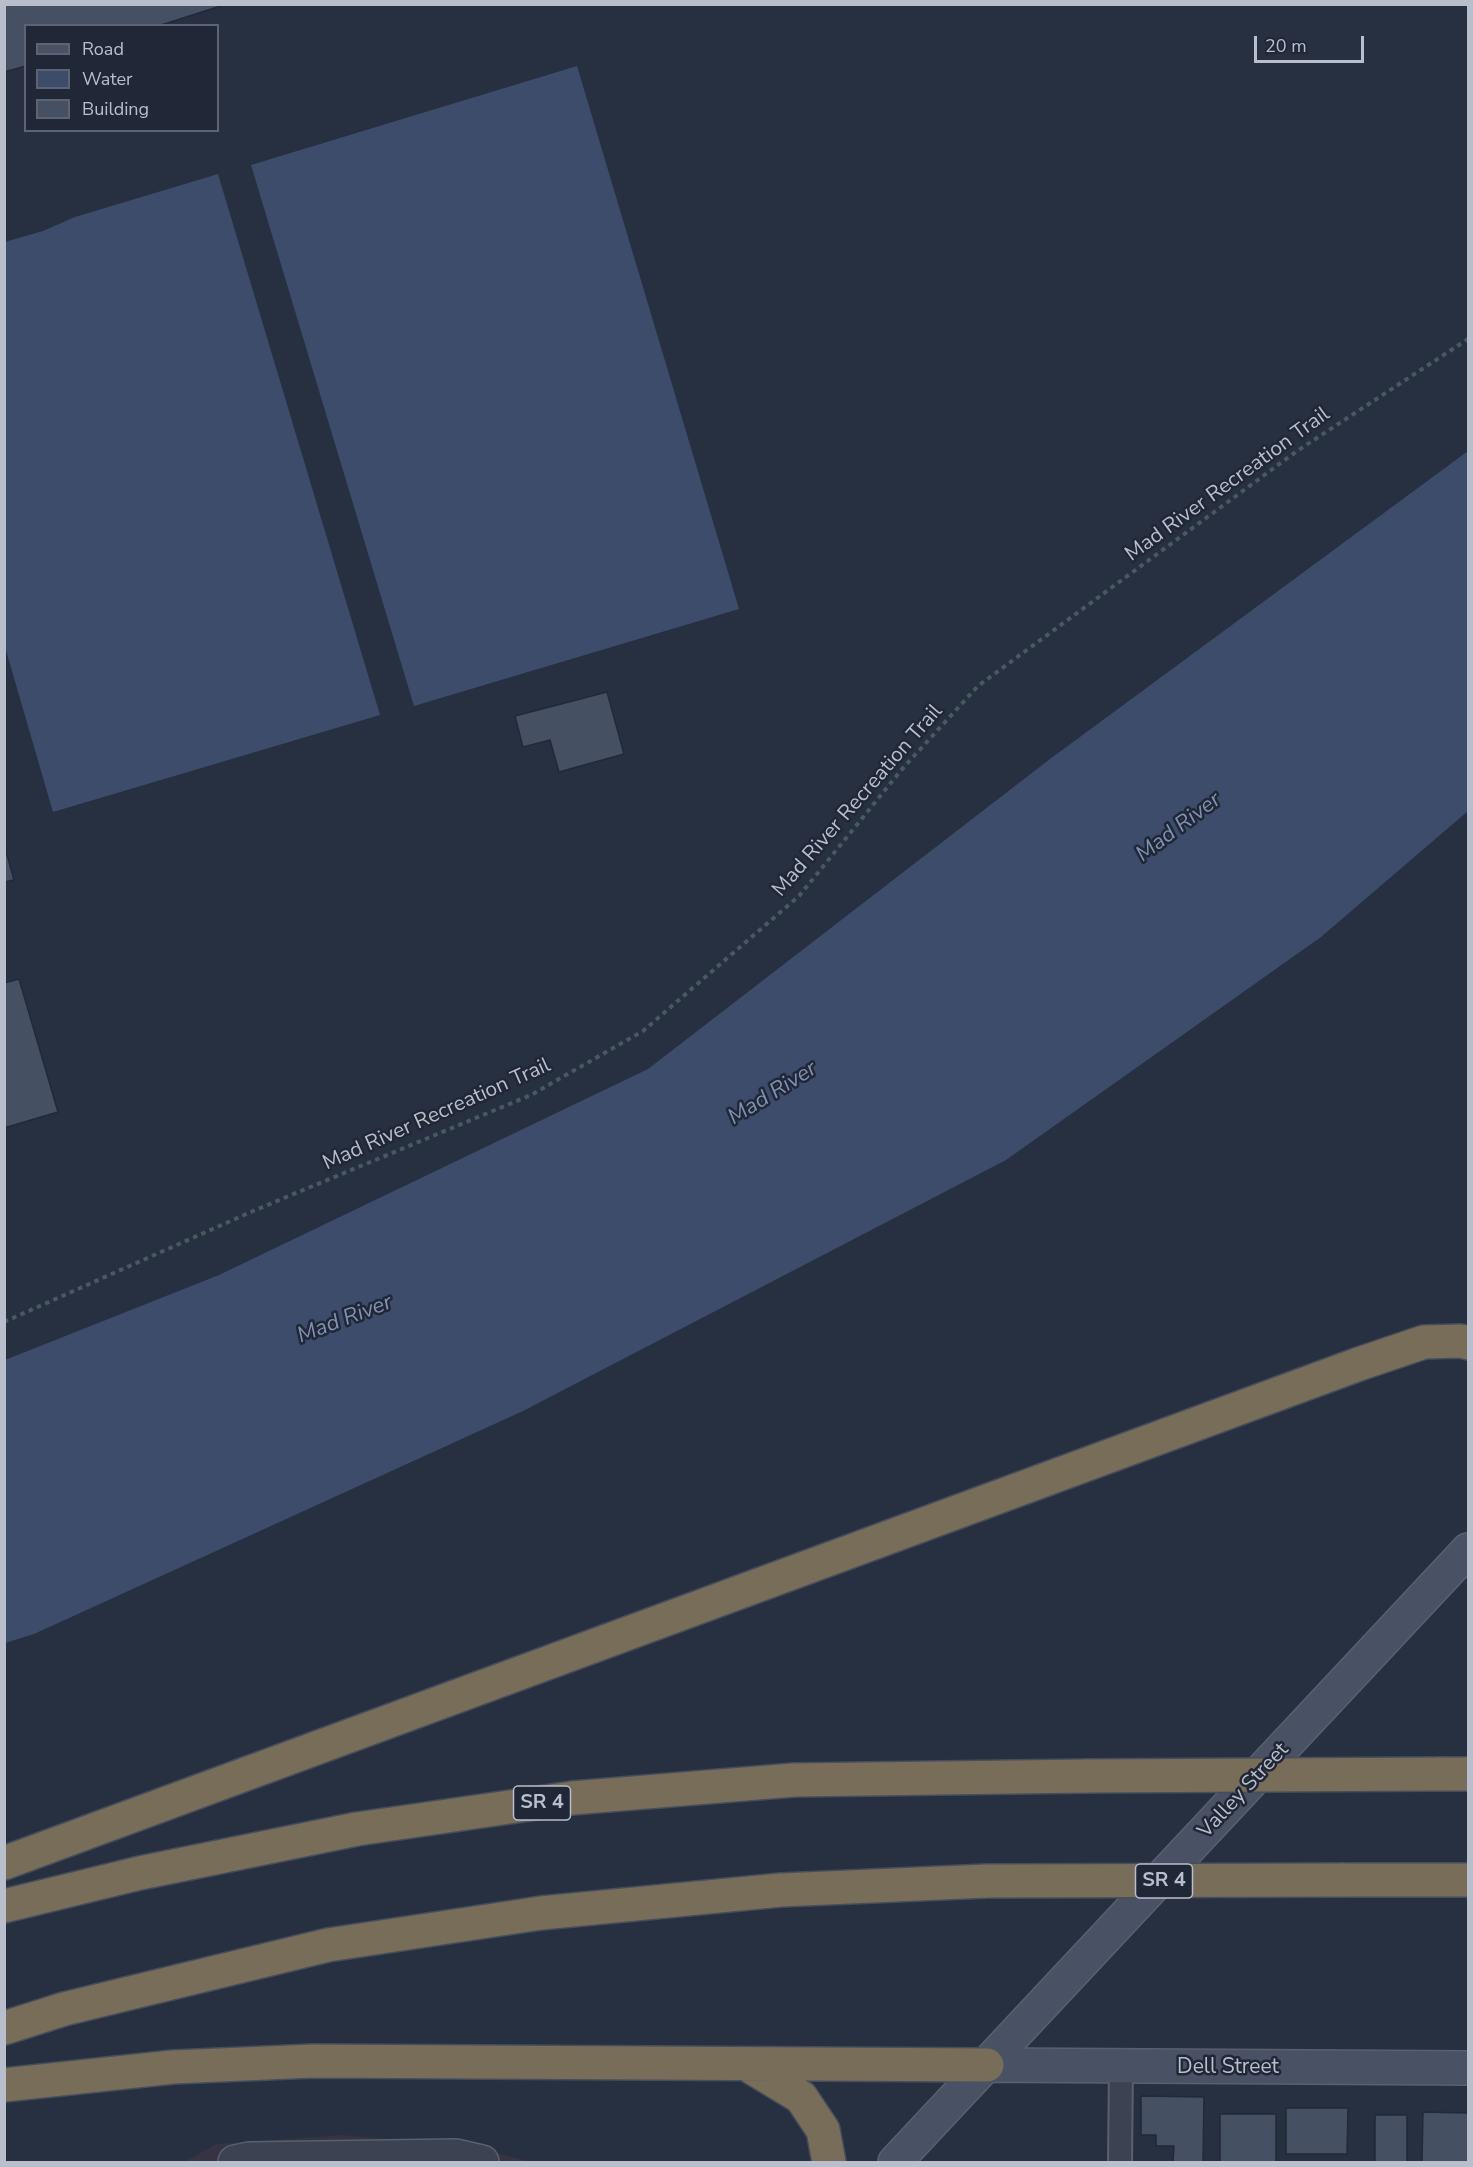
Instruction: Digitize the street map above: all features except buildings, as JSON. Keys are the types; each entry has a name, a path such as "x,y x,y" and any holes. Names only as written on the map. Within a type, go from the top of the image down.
{"highway":[{"path":"4,1863 1359,1364 1424,1342 1461,1341 1468,1343"},
{"name":"SR 4","path":"4,1906 140,1873 357,1828 573,1798 795,1780 1454,1774"},
{"name":"SR 4","path":"4,2028 64,2009 328,1945 553,1912 782,1890 987,1881 1468,1880"},
{"path":"4,2085 173,2067 313,2061 987,2065"},
{"path":"748,2065 801,2097 823,2130 829,2163"}],"main road":[{"name":"Valley Street","path":"896,2163 1468,1550"},
{"name":"Dell Street","path":"987,2065 1468,2068"}],"street":[{"path":"235,2163 249,2159 456,2156 482,2163"}],"lane":[{"path":"1120,2163 1122,2067"}],"path":[{"name":"Mad River Recreation Trail","path":"4,1322 253,1211 531,1095 643,1031 799,896 903,768 978,686 1297,451 1468,339"}],"shaded area":[{"path":"342,2135 469,2146 532,2162 184,2162 216,2144"}],"water":[{"path":"577,66 739,609 414,706 251,165"},
{"path":"218,174 380,715 53,812 5,647 5,242 43,231 75,217"},
{"name":"Mad River","path":"1468,451 1468,811 1321,937 1006,1160 523,1411 34,1634 5,1643 5,1360 219,1275 648,1069 1050,759"}]}
